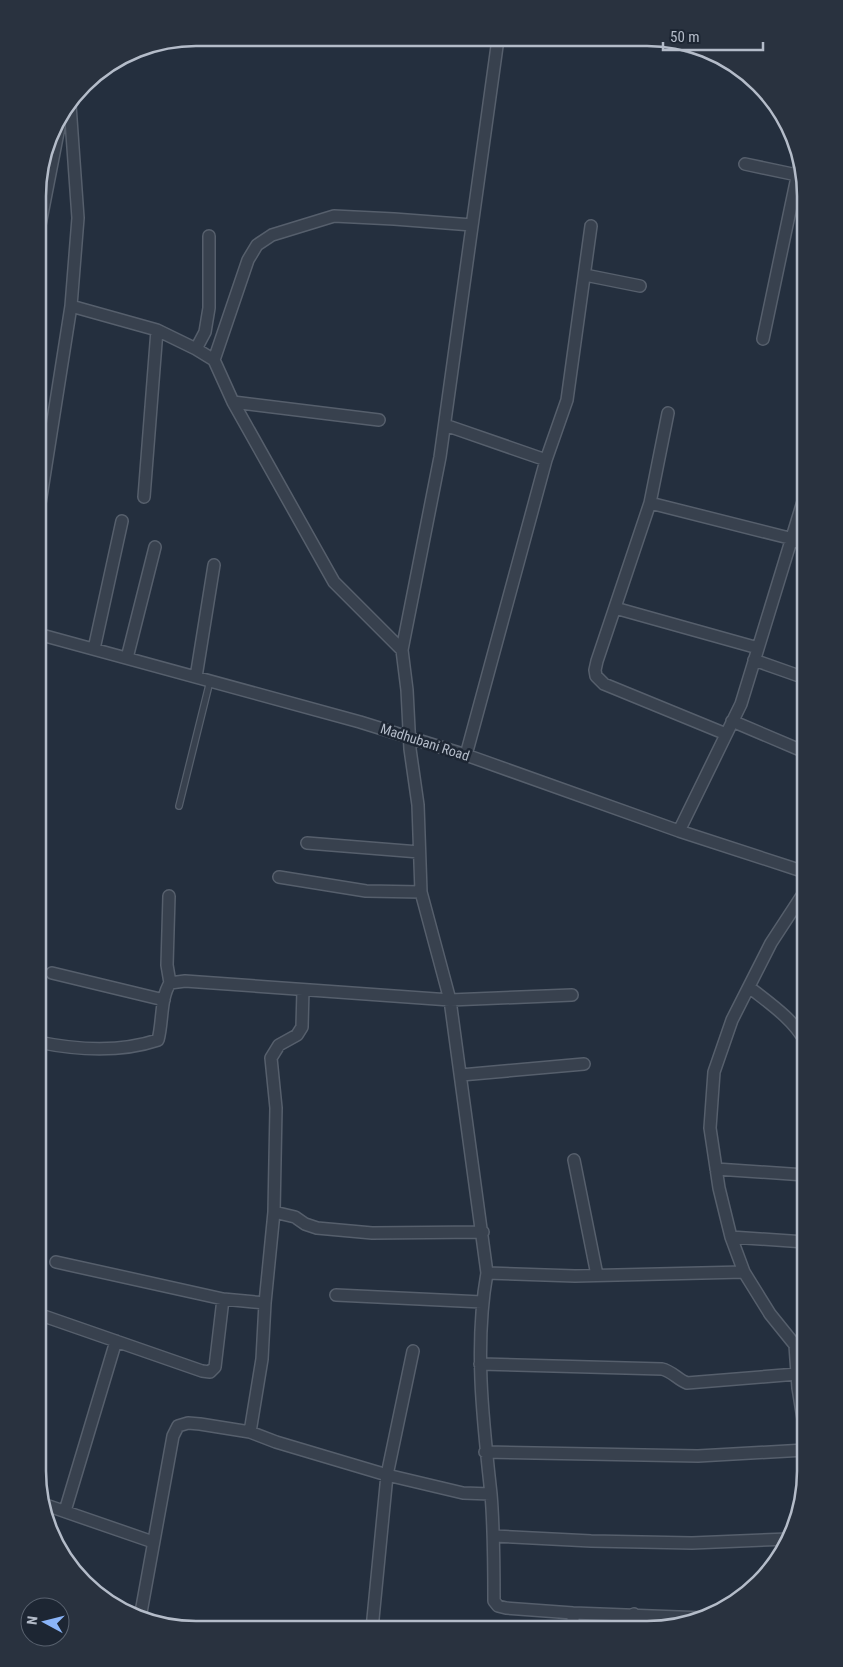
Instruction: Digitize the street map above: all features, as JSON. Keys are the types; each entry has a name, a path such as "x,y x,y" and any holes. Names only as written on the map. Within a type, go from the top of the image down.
{"street":[{"path":"497,46 440,457 402,650 407,690 409,737 418,805 421,892 450,1000 483,1232 487,1273 482,1302 480,1364 485,1452 494,1536 494,1601 498,1606 506,1608 573,1613 634,1614 670,1619"},
{"path":"47,460 71,306 78,218 71,115"},
{"path":"47,189 55,146"},
{"path":"745,164 795,175"},
{"path":"763,339 796,182"},
{"path":"214,360 248,260 257,245 272,235 334,216 472,224"},
{"path":"466,755 546,460 567,400 592,226"},
{"path":"196,349 205,332 209,308 209,236"},
{"path":"585,275 640,286"},
{"path":"71,306 157,330 214,360 234,402 334,582 402,650"},
{"path":"144,497 157,330"},
{"path":"234,402 379,420"},
{"path":"668,413 650,503 595,670 596,676 599,681 726,734"},
{"path":"444,425 546,460"},
{"path":"650,503 797,541"},
{"path":"94,649 122,522"},
{"path":"679,831 741,704 797,523"},
{"path":"127,658 155,547"},
{"path":"196,677 214,565"},
{"path":"615,608 758,648"},
{"name":"Madhubani Road","path":"47,636 409,737 466,755 679,831 796,869"},
{"path":"754,660 797,675"},
{"path":"732,721 797,748"},
{"path":"307,843 419,852"},
{"path":"279,877 366,891 421,892"},
{"path":"46,1044 62,1047 95,1049 140,1046 158,1040 161,1029 164,992 170,983 167,965 169,896"},
{"path":"796,903 771,943 732,1020 714,1072 710,1128 716,1169 731,1237 744,1272 770,1314 796,1343"},
{"path":"52,973 164,1000"},
{"path":"170,983 185,981 450,1000 572,995"},
{"path":"749,987 796,1027"},
{"path":"250,1432 262,1359 274,1212 276,1108 271,1058 279,1045 297,1035 302,1027 304,990"},
{"path":"461,1075 584,1064"},
{"path":"574,1160 597,1274"},
{"path":"716,1169 796,1174"},
{"path":"274,1212 296,1217 305,1224 317,1228 372,1233 483,1232"},
{"path":"731,1237 796,1241"},
{"path":"56,1262 223,1299 265,1304"},
{"path":"487,1273 575,1276 744,1272"},
{"path":"336,1295 482,1302"},
{"path":"46,1317 202,1371 210,1372 215,1367 223,1299"},
{"path":"65,1511 116,1341"},
{"path":"373,1621 387,1475 413,1351"},
{"path":"480,1364 662,1369 668,1370 687,1384 796,1374"},
{"path":"141,1610 173,1436 178,1426 188,1423 200,1424 250,1432 276,1442 387,1475 463,1493 490,1494"},
{"path":"485,1452 682,1456 796,1450"},
{"path":"51,1506 153,1542"},
{"path":"494,1536 591,1541 692,1543 780,1539"},
{"path":"573,1613 573,1621"},
{"path":"634,1614 635,1621"}],"lane":[{"path":"179,806 210,681"}]}
